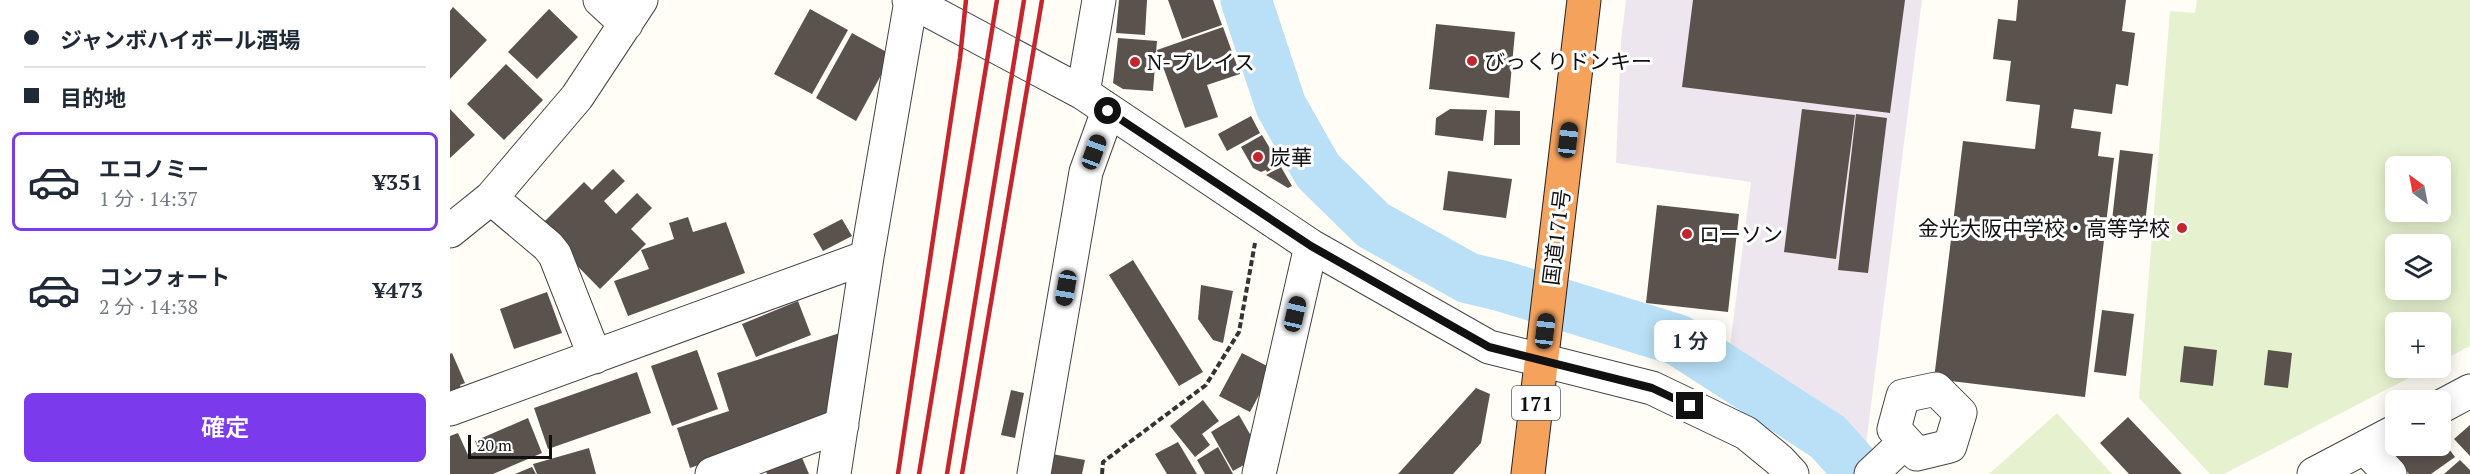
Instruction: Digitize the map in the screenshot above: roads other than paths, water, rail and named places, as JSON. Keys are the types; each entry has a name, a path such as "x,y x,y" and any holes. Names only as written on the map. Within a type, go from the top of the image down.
{"highway":[{"name":"国道171号","path":"1528,474 1584,0"}],"street":[{"path":"450,231 491,198 578,97 633,12 600,0"},
{"path":"1034,474 1096,102 1099,0"},
{"path":"834,474 867,257 910,1 1096,102 1311,246 1489,347 1543,346 1652,388 1746,434 1779,459 1792,474"},
{"path":"491,198 548,246 555,255 595,357"},
{"path":"1259,474 1311,246"},
{"path":"450,409 867,257"},
{"path":"2451,401 2470,391"},
{"path":"712,474 842,425"},
{"path":"2314,474 2385,437"},
{"path":"1874,471 1905,442"},
{"path":"2365,448 2390,474"}],"waterway":[{"path":"1246,0 1281,106 1318,171 1373,225 1468,278 1502,286 1678,340 1828,437 1861,474"}],"railway":[{"path":"898,474 960,58 966,0"},
{"path":"919,474 997,0"},
{"path":"947,474 1024,0"},
{"path":"962,474 1042,0"}],"place":[{"name":"びっくりドンキー","path":"1472,61"},
{"name":"N-プレイス","path":"1135,62"},
{"name":"炭華","path":"1258,157"},
{"name":"金光大阪中学校・高等学校","path":"2182,228"},
{"name":"ローソン","path":"1687,234"}]}
